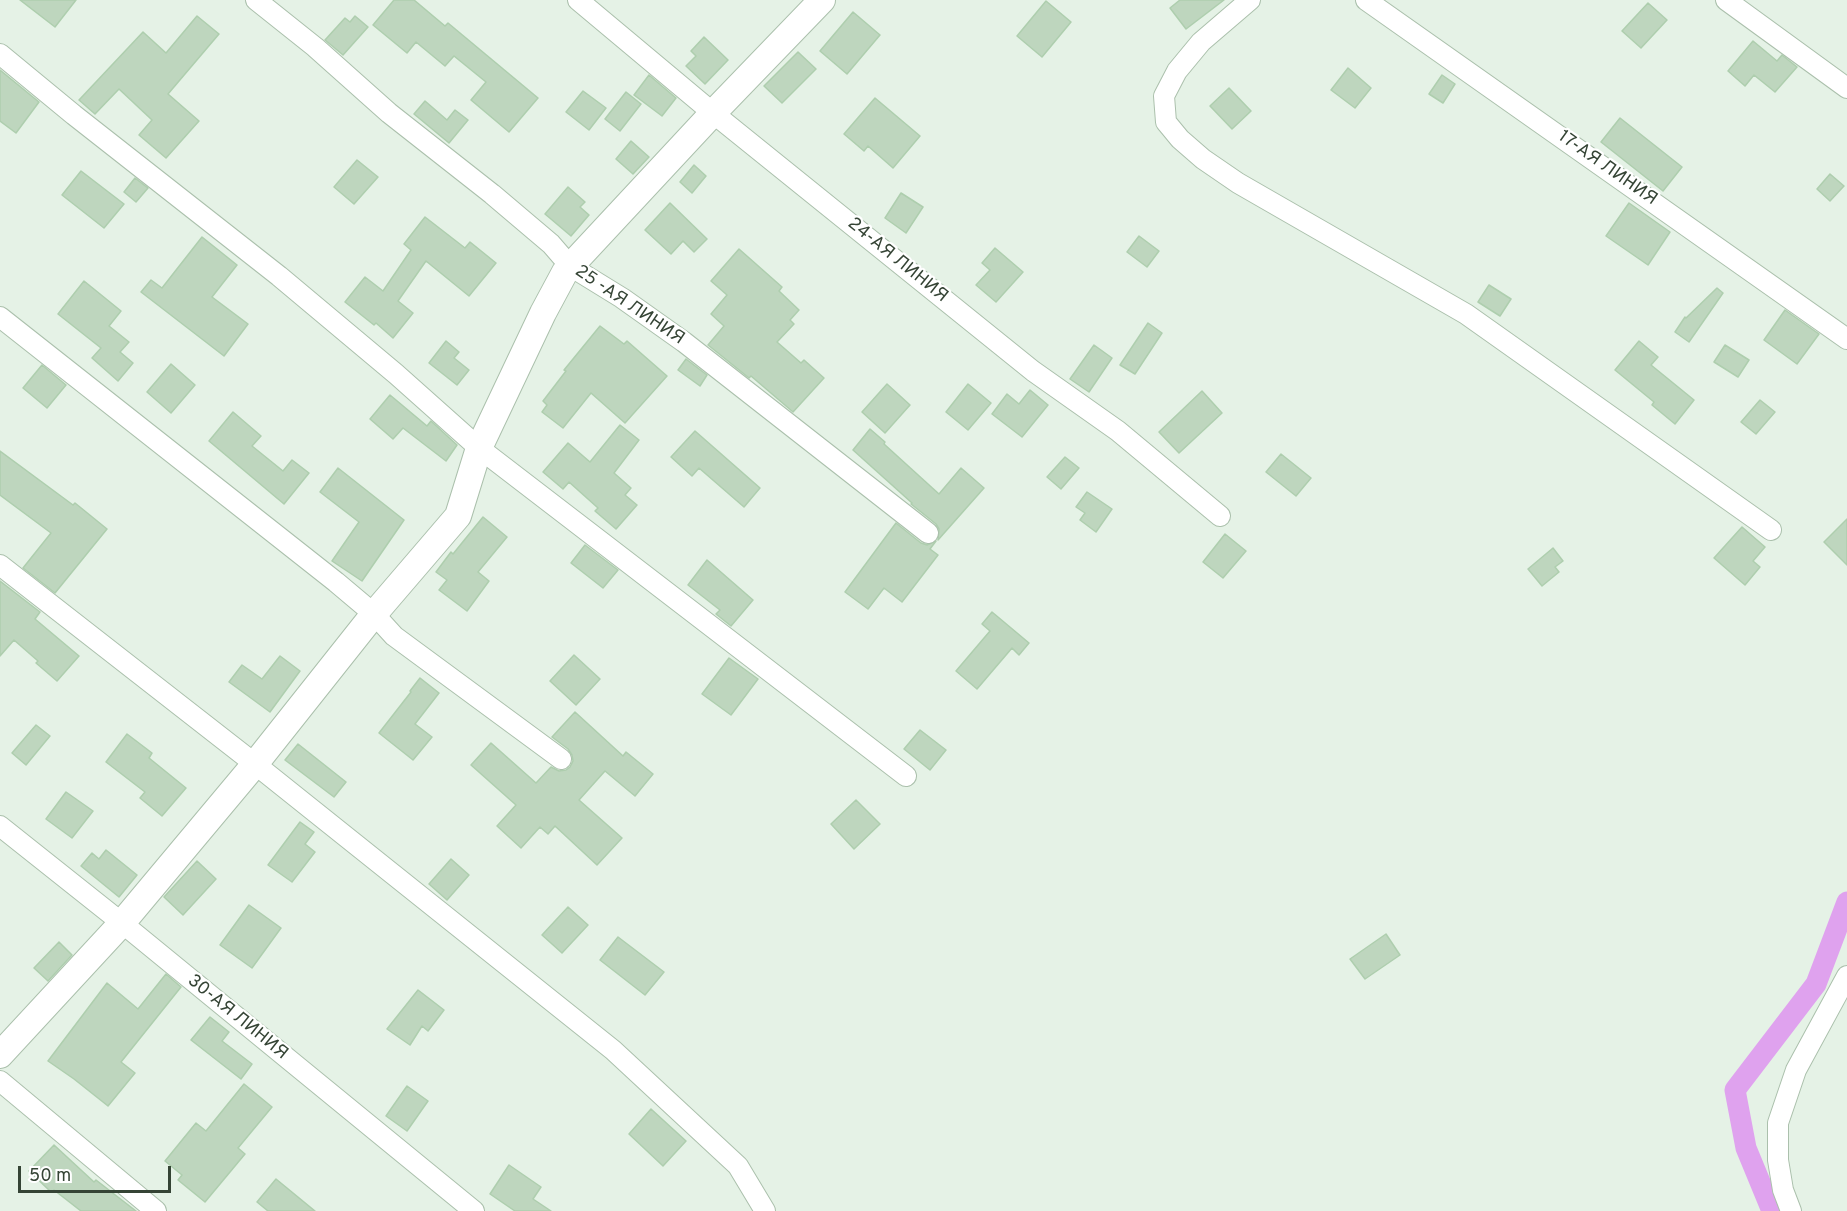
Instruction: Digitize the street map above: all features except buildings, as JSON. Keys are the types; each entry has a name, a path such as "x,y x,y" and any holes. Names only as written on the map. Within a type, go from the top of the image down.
{"street":[{"name":"25 -АЯ ЛИНИЯ","path":"256,0 315,47 389,113 543,237 570,266 622,298 684,342 928,533"},
{"name":"24-АЯ ЛИНИЯ","path":"578,0 713,113 1033,371 1118,431 1220,516"},
{"path":"0,1055 122,923 255,764 374,614 458,516 479,448 565,272 822,0"},
{"path":"1250,0 1201,42 1178,71 1164,96 1166,122 1180,139 1203,159 1238,183 1466,314 1771,530"},
{"name":"17-АЯ ЛИНИЯ","path":"1366,0 1847,339"},
{"path":"1726,0 1847,88"},
{"path":"0,54 279,276 396,374 479,448 906,776"},
{"path":"0,317 273,532 374,614 394,636 561,759"},
{"path":"0,565 255,764 614,1050 738,1166 765,1211"},
{"name":"30-АЯ ЛИНИЯ","path":"0,826 474,1211"},
{"path":"1791,1211 1783,1190 1778,1160 1778,1123 1796,1070 1847,976"},
{"path":"0,1081 156,1211"}],"waterway":[{"path":"1772,1211 1746,1148 1735,1090 1816,984 1847,902"}]}
